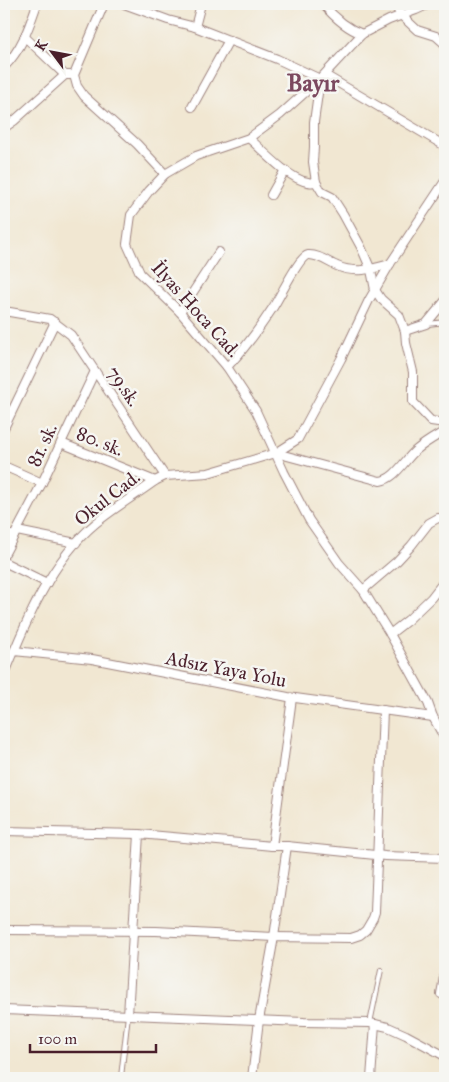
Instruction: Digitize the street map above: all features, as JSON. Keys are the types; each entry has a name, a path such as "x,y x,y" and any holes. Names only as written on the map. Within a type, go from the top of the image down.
{"street":[{"path":"4,66 14,56 25,38 37,4"},
{"path":"104,4 74,75 77,86 84,96 165,174"},
{"path":"124,4 168,20 195,27 322,77 445,146"},
{"path":"195,27 201,4"},
{"path":"322,4 340,22 351,30 362,34"},
{"path":"394,4 401,15 417,30 436,36 445,44"},
{"name":"İlyas Hoca Cad.","path":"430,4 401,15 362,34 322,77 280,115 249,138 196,156 165,174 131,215 128,244 140,273 180,312 227,367 256,412 309,520 339,563 363,590 428,702 433,717 443,728 445,739"},
{"path":"25,38 65,75 74,75"},
{"path":"192,107 228,40"},
{"path":"4,128 65,75"},
{"path":"322,77 314,122 313,162 316,182 322,192 332,197 343,214 371,270 375,290 381,299 399,316 405,331 413,372 413,402 431,421 445,423"},
{"path":"249,138 298,179 316,182"},
{"path":"271,195 285,170"},
{"path":"276,453 298,439 375,290 445,181"},
{"path":"180,312 219,252"},
{"path":"227,367 249,342 268,315 304,256 311,255 344,269 362,271 390,264"},
{"path":"405,331 426,324 445,301"},
{"path":"4,310 52,320 4,428"},
{"name":"79.sk.","path":"52,320 71,335 165,476"},
{"name":"81. sk.","path":"4,555 42,483 95,371"},
{"path":"276,453 380,481 392,477 416,450 445,431"},
{"name":"80. sk.","path":"61,443 155,481"},
{"name":"Okul Cad.","path":"4,676 47,583 61,561 96,524 155,481 165,476 208,472 276,453"},
{"path":"4,466 42,483"},
{"path":"363,590 397,561 429,522 438,518 445,519"},
{"path":"4,533 76,543"},
{"path":"4,562 47,583"},
{"path":"390,634 432,598 445,580"},
{"name":"Adsız Yaya Yolu","path":"14,651 92,659 292,698 433,717"},
{"path":"272,846 292,698"},
{"path":"4,930 156,931 274,937 346,938 360,935 374,918 375,912 382,710"},
{"path":"4,831 139,834 378,855 445,858"},
{"path":"128,1015 139,834"},
{"path":"252,1078 258,1020 274,937 287,846"},
{"path":"441,994 445,972"},
{"path":"4,1010 372,1024 388,1027 445,1056"},
{"path":"371,1078 372,1024"}],"lane":[{"path":"426,324 445,322"},
{"path":"372,1024 381,970"},
{"path":"121,1077 128,1015"}],"district":[{"name":"Bayır","path":"313,83"}]}
